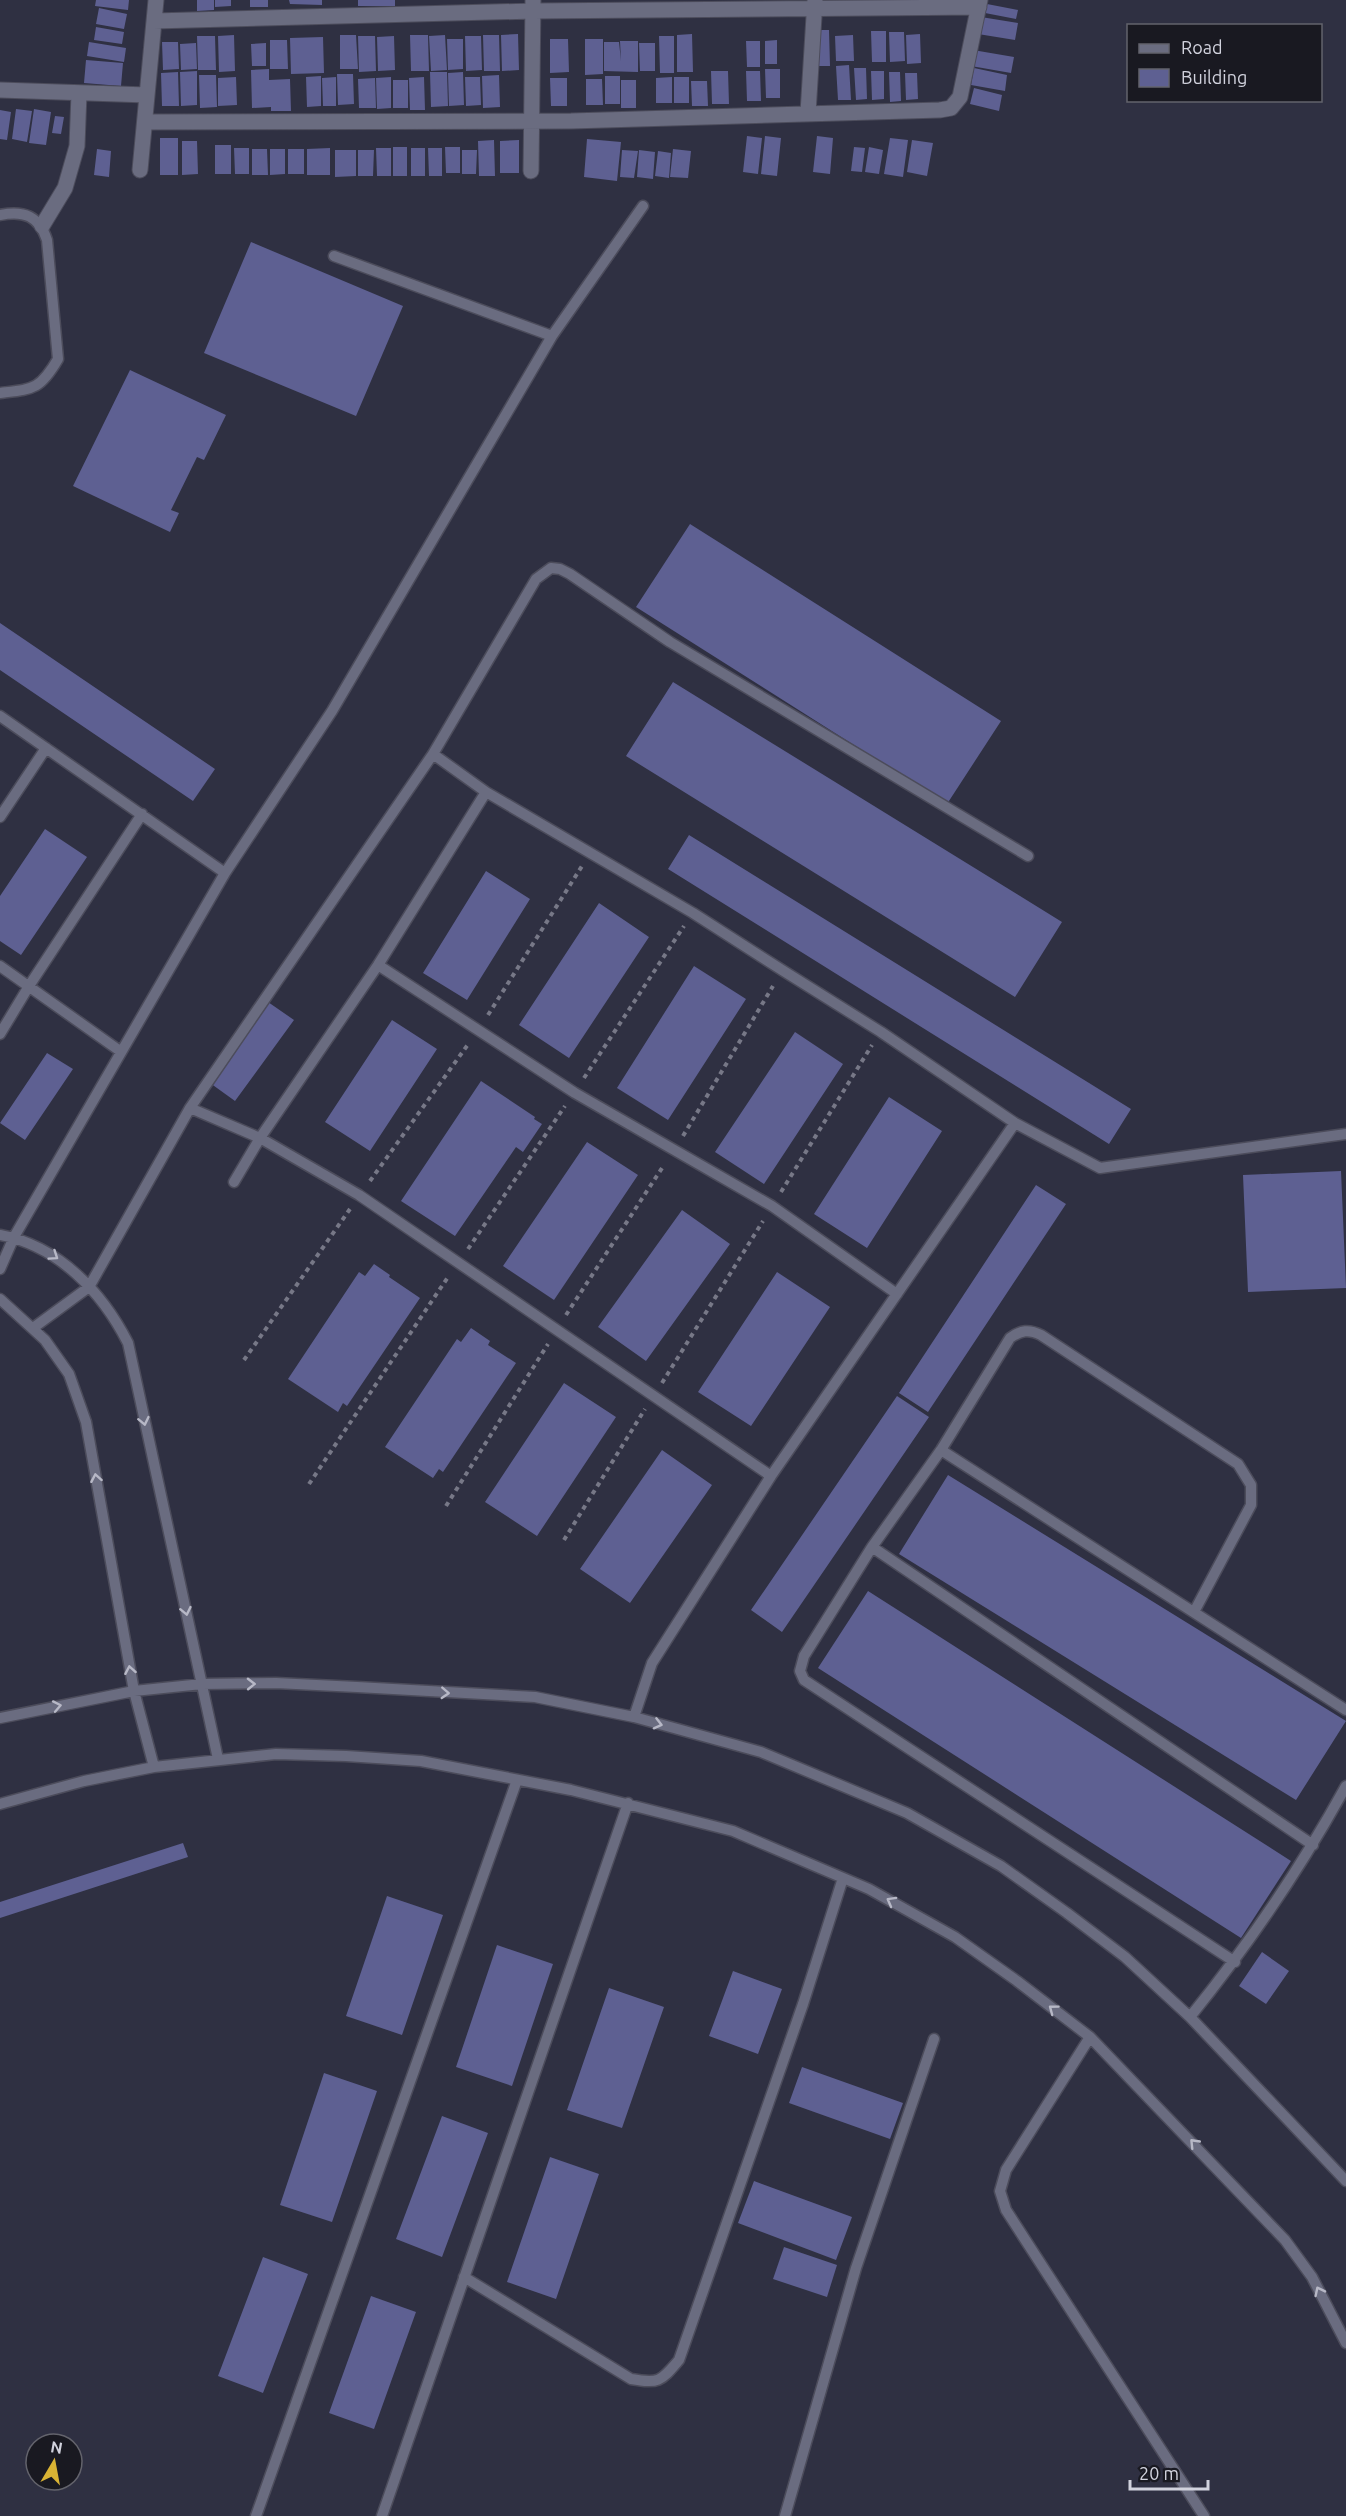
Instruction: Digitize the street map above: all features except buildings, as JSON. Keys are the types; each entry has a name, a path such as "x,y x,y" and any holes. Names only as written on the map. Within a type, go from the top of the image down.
{"street":[{"path":"140,170 156,0"},
{"path":"145,122 571,121 940,110 951,108 960,97 980,3 533,6 154,21"},
{"path":"808,113 815,4"},
{"path":"531,171 533,6"},
{"path":"0,90 147,95"},
{"path":"42,226 65,188 77,146 79,93"}],"lane":[{"path":"0,1269 14,1238 120,1051 225,873 332,711 552,336 642,206"},
{"path":"0,215 12,213 29,216 42,226 46,240 58,359 48,376 33,389 0,393"},
{"path":"334,256 552,336"},
{"path":"33,1328 89,1287 190,1108 433,754 536,579 551,568 560,569 670,642 1028,856"},
{"path":"0,716 225,873"},
{"path":"0,817 46,748"},
{"path":"433,754 486,792 693,913 881,1032 1015,1123 1100,1168 1346,1134"},
{"path":"234,1182 260,1138 378,965 486,792"},
{"path":"0,1035 28,986 142,814"},
{"path":"378,965 574,1093 772,1206 897,1294"},
{"path":"0,966 120,1051"},
{"path":"190,1108 260,1138 359,1195 771,1476"},
{"path":"634,1718 652,1663 771,1476 1015,1123"},
{"path":"0,1235 43,1249 69,1267 114,1316 128,1343 218,1759"},
{"path":"0,1299 45,1340 69,1374 86,1422 134,1691 154,1767"},
{"path":"1194,1612 1251,1505 1251,1485 1238,1464 1031,1330 1018,1332 1010,1338 941,1450 872,1547 804,1656 800,1671 804,1680 1235,1962"},
{"path":"941,1450 1346,1710"},
{"path":"872,1547 1313,1845"},
{"path":"0,1718 134,1691 202,1684 276,1683 534,1697 634,1718 761,1752 907,1813 1001,1866 1067,1913 1125,1957 1190,2017 1346,2181"},
{"path":"0,1804 84,1781 154,1767 276,1754 421,1761 628,1803 733,1831 869,1889 955,1937 1090,2037 1285,2240 1312,2277 1346,2343"},
{"path":"256,2516 517,1780"},
{"path":"1190,2017 1235,1962 1313,1845 1346,1786"},
{"path":"382,2516 628,1803"},
{"path":"464,2277 632,2379 652,2383 665,2376 678,2360 695,2314 803,2004 843,1878"},
{"path":"1090,2037 1006,2170 1000,2191 1006,2210 1204,2516"},
{"path":"785,2516 856,2268 934,2039"}],"path":[{"path":"244,1360 359,1195 479,1030 590,853"},
{"path":"309,1484 693,913"},
{"path":"446,1506 556,1330 674,1151 782,970"},
{"path":"564,1540 881,1032"}]}
